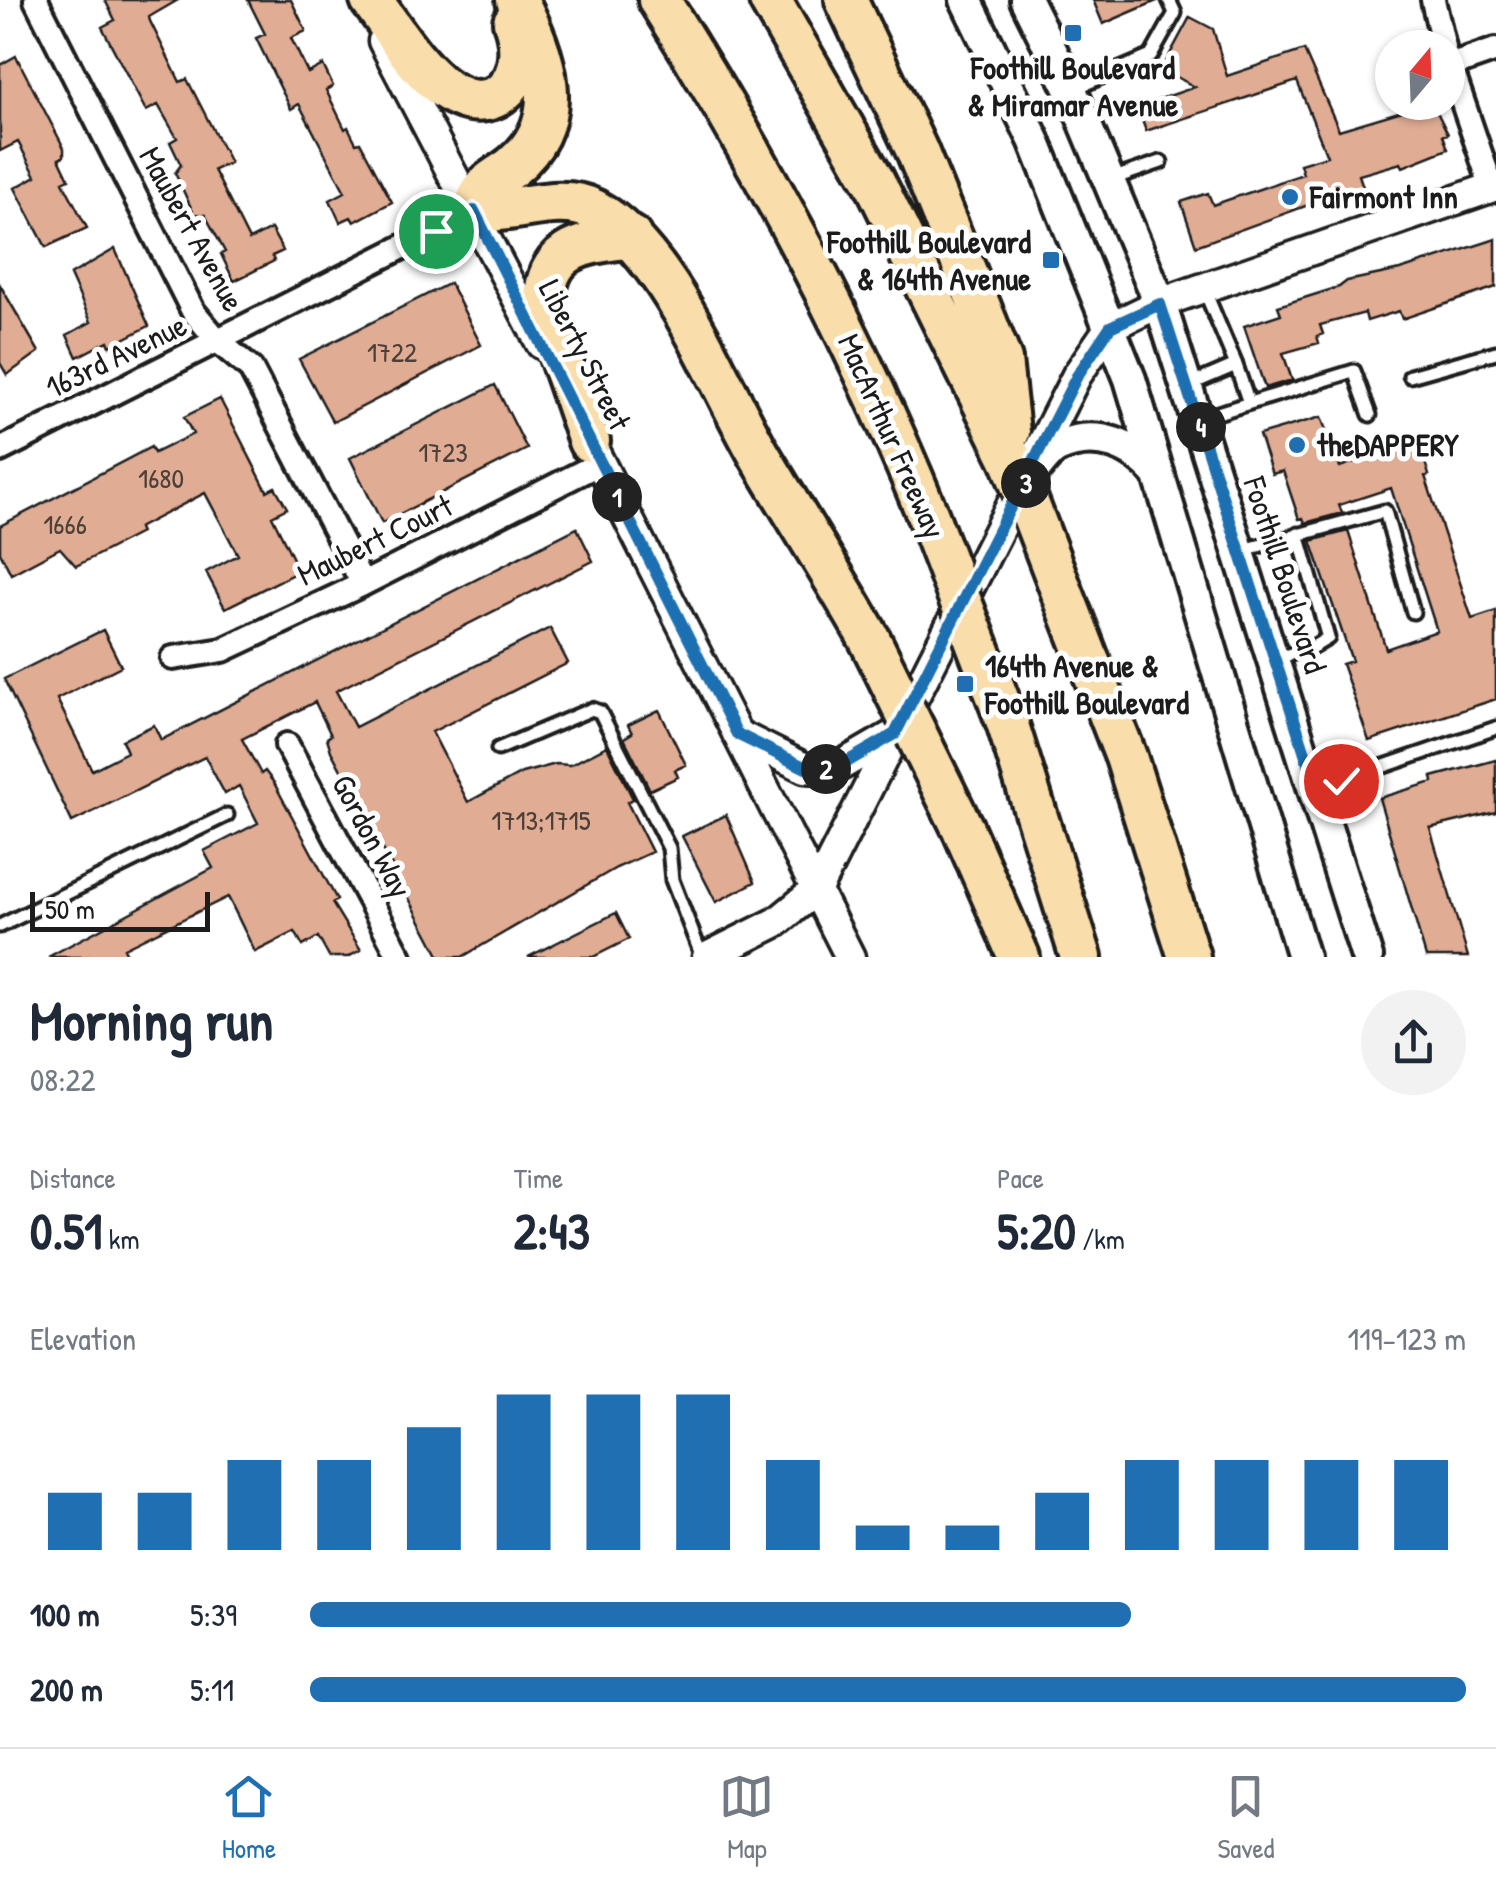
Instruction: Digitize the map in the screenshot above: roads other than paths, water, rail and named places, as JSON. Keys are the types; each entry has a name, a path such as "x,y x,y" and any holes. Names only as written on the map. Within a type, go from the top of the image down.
{"highway":[{"path":"371,0 440,86 472,100 490,99 507,90 518,76 522,57 519,36 506,0"},
{"path":"517,0 547,71 544,112 531,148 479,190 474,211 502,214 540,203 592,209 631,237 663,280 762,460 869,638 963,829 1018,957"},
{"name":"MacArthur Freeway","path":"660,0 798,239 884,412 1007,722 1082,957"},
{"path":"770,0 882,196 1021,469"},
{"path":"846,0 917,151 1001,360 1021,469 1062,592 1126,757 1189,957"},
{"path":"594,452 544,310 544,294 564,252 581,244 631,237"}],"main road":[{"path":"966,0 1034,140 1110,327 1160,476 1303,957"},
{"name":"Foothill Boulevard","path":"1026,0 1071,90 1160,304 1367,957"},
{"path":"1021,469 1055,448 1091,439 1123,444 1141,454 1160,476"}],"street":[{"name":"Maubert Avenue","path":"36,0 193,311 218,341 251,368 363,584"},
{"name":"Liberty Street","path":"361,0 474,211 850,957"},
{"path":"1433,0 1440,30"},
{"path":"1465,55 1496,50"},
{"path":"705,957 777,922 817,889 1021,469 1110,327 1160,304 1494,187 1465,107"},
{"name":"163rd Avenue","path":"0,450 474,211"},
{"name":"Maubert Court","path":"172,658 223,650 363,584 594,452"},
{"path":"737,734 794,764 833,770 895,734"},
{"name":"Gordon Way","path":"287,745 400,957"}],"lane":[{"path":"1071,90 1151,56 1175,13 1170,0"},
{"path":"1109,180 1161,162"},
{"path":"1204,288 1250,403"},
{"path":"1410,376 1496,352"},
{"path":"1187,386 1236,365"},
{"path":"1198,419 1354,371 1370,415"},
{"path":"1240,551 1384,510 1412,612"},
{"path":"1275,659 1328,638 1298,534"},
{"path":"498,749 592,708 600,712 670,848 672,880 705,957"},
{"path":"1317,790 1496,728"},
{"path":"0,926 226,815"}],"place":[{"name":"Foothill Boulevard & Miramar Avenue","path":"1073,33"},
{"name":"Fairmont Inn","path":"1290,197"},
{"name":"Foothill Boulevard & 164th Avenue","path":"1051,260"},
{"name":"theDAPPERY","path":"1297,445"},
{"name":"164th Avenue & Foothill Boulevard","path":"965,684"}]}
